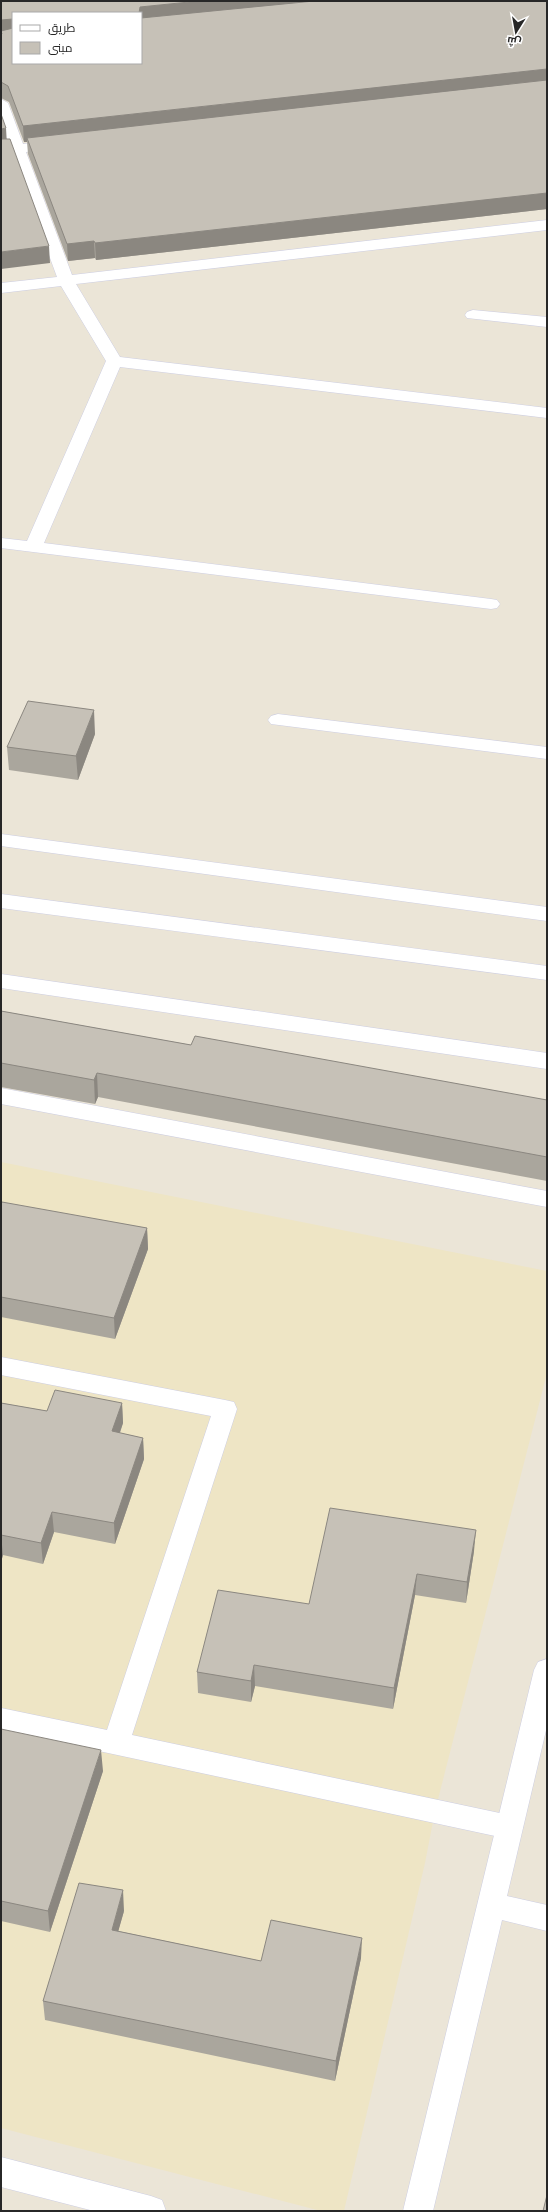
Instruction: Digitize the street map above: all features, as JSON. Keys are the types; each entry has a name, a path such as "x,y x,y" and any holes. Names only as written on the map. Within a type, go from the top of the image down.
{"street":[{"path":"1,103 66,281 114,362"},
{"path":"1,150 72,143"},
{"path":"1,288 547,225"},
{"path":"473,315 547,322"},
{"path":"114,362 547,412"},
{"path":"33,546 114,362"},
{"path":"1,543 491,604"},
{"path":"278,720 547,753"},
{"path":"1,840 547,914"},
{"path":"1,901 547,973"},
{"path":"1,981 547,1061"},
{"path":"1,1096 547,1199"},
{"path":"1,1366 225,1409 116,1744"},
{"path":"418,2211 547,1670"},
{"path":"1,1719 510,1827"},
{"path":"490,1904 547,1918"},
{"path":"1,2172 151,2211"}],"shaded area":[{"path":"1,1162 547,1271 547,1373 435,1811 425,1863 344,2211 321,2211 1,2128"}],"building":[{"path":"1,1 199,1 140,7 139,12 12,12 12,19 1,20"},
{"path":"314,1 547,1 547,69 23,126 8,86 1,82 1,31 12,28 12,64 142,64 142,18"},
{"path":"547,80 547,193 95,243 94,241 67,244 27,138"},
{"path":"1,114 6,128 1,129"},
{"path":"1,139 10,139 49,246 1,252"},
{"path":"28,701 94,710 76,756 7,747"},
{"path":"1,1011 191,1045 195,1036 547,1100 547,1157 97,1073 94,1080 1,1063"},
{"path":"2,1202 147,1228 114,1318 1,1297"},
{"path":"55,1390 122,1403 112,1431 143,1438 114,1523 52,1512 41,1543 1,1535 1,1403 47,1411"},
{"path":"330,1508 476,1530 467,1582 417,1574 394,1688 254,1665 251,1681 197,1672 218,1590 309,1604"},
{"path":"1,1729 101,1750 48,1911 1,1901"},
{"path":"79,1883 123,1890 112,1930 261,1961 271,1920 362,1938 336,2061 43,2001"},
{"path":"547,2195 547,2211 543,2211"}]}
